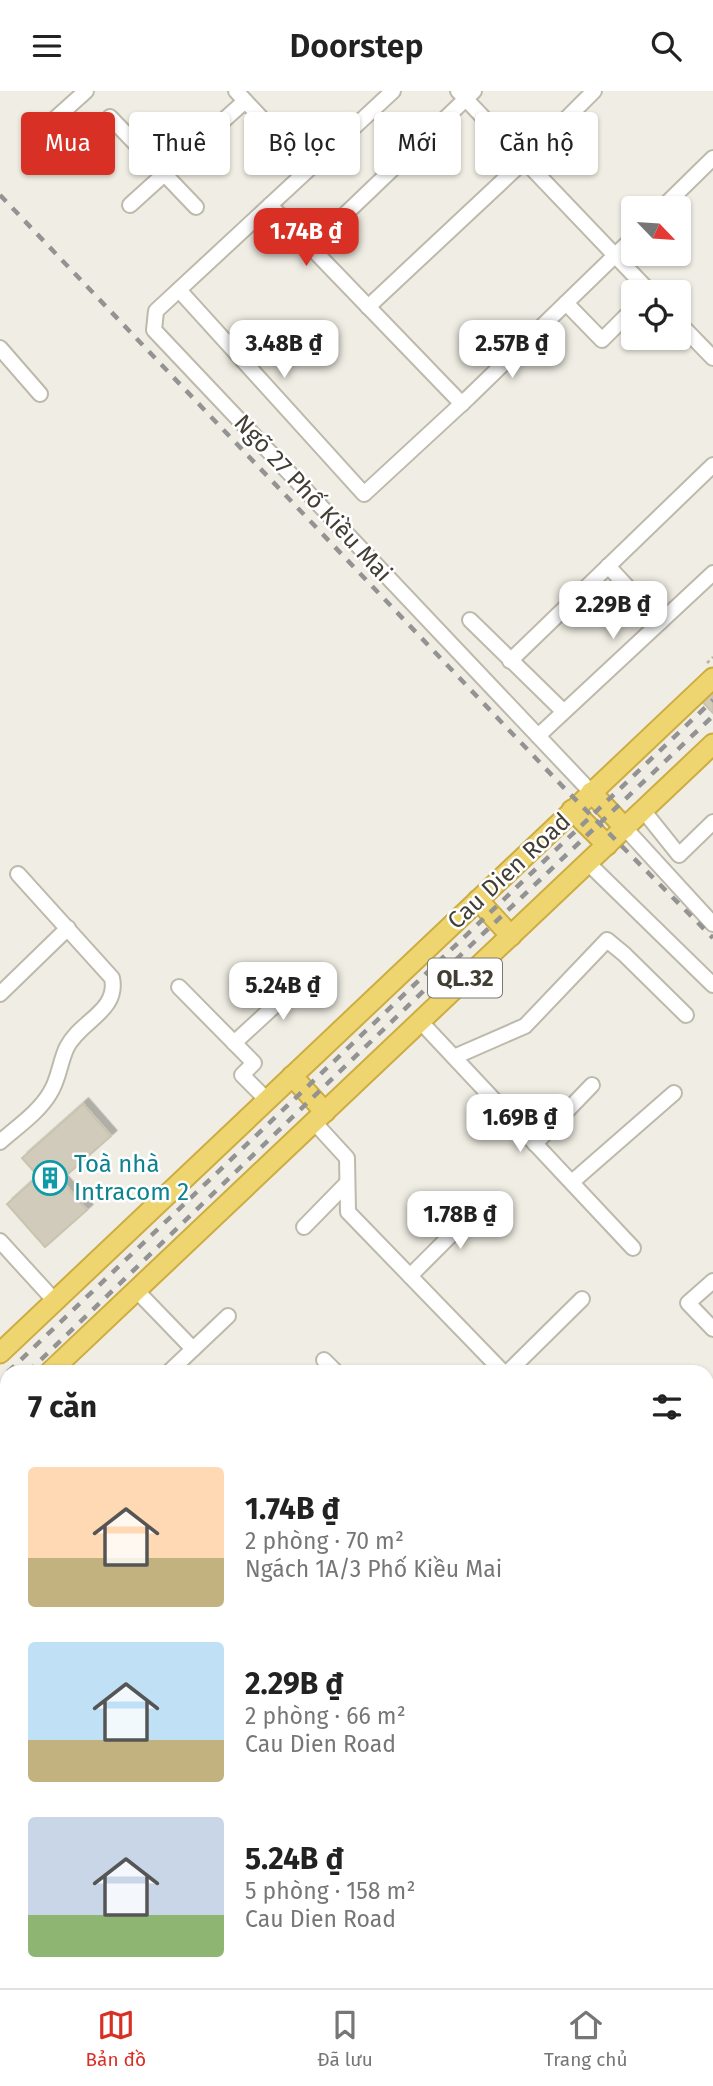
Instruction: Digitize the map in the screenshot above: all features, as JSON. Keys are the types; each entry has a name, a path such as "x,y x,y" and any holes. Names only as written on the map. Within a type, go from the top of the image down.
{"highway":[{"name":"Cau Dien Road","path":"0,1353 713,678"},
{"name":"Cau Dien Road","path":"57,1365 713,744"},
{"path":"591,792 625,828"},
{"path":"572,810 607,845"},
{"path":"478,900 511,936"},
{"path":"292,1076 320,1117"}],"street":[{"path":"63,112 86,91"},
{"name":"Ngõ 27 Phố Kiều Mai","path":"360,122 393,91"},
{"path":"573,112 594,91"},
{"path":"311,247 466,94 482,112"},
{"path":"224,112 240,96 255,112"},
{"path":"115,122 129,137"},
{"path":"674,196 713,157"},
{"path":"130,205 163,175"},
{"path":"165,175 196,207"},
{"name":"Ngõ 27 Phố Kiều Mai","path":"302,175 156,311 154,330 591,792"},
{"path":"368,307 509,175"},
{"path":"537,175 637,280"},
{"path":"270,205 462,404"},
{"path":"179,290 364,494 462,404 621,249"},
{"path":"566,303 601,340 621,321"},
{"path":"691,335 713,358"},
{"path":"0,348 40,394"},
{"path":"510,661 713,465"},
{"path":"608,566 660,622"},
{"path":"538,736 713,573"},
{"path":"470,620 563,712"},
{"path":"643,810 679,855 713,822"},
{"path":"625,828 713,924"},
{"path":"588,863 713,985"},
{"path":"0,1142 31,1116 51,1092 68,1045 111,1000 115,989 112,978 18,874"},
{"path":"0,994 68,928"},
{"path":"454,1057 525,1025 607,940 686,1015"},
{"path":"233,1042 308,975"},
{"path":"179,987 254,1063 242,1075 266,1099"},
{"path":"420,1021 633,1248"},
{"path":"535,1144 592,1085"},
{"path":"572,1182 674,1093"},
{"path":"320,1117 346,1158 348,1212 498,1365"},
{"path":"304,1227 347,1183"},
{"path":"410,1276 485,1201"},
{"path":"0,1241 54,1300"},
{"path":"713,1281 688,1303 713,1329"},
{"path":"136,1290 193,1349"},
{"path":"512,1365 582,1299"},
{"path":"176,1365 228,1317"},
{"path":"324,1360 329,1365"}],"building":[{"path":"713,675 713,713 694,693"},
{"name":"Toà nhà Intracom 2","path":"83,1104 111,1136 61,1180 87,1210 45,1247 7,1204 38,1176 22,1158"}],"railway":[{"path":"0,195 566,790 713,938"},
{"path":"15,1365 713,700"},
{"path":"35,1365 713,716"}],"place":[{"name":"Toà nhà Intracom 2","path":"50,1178"}]}
